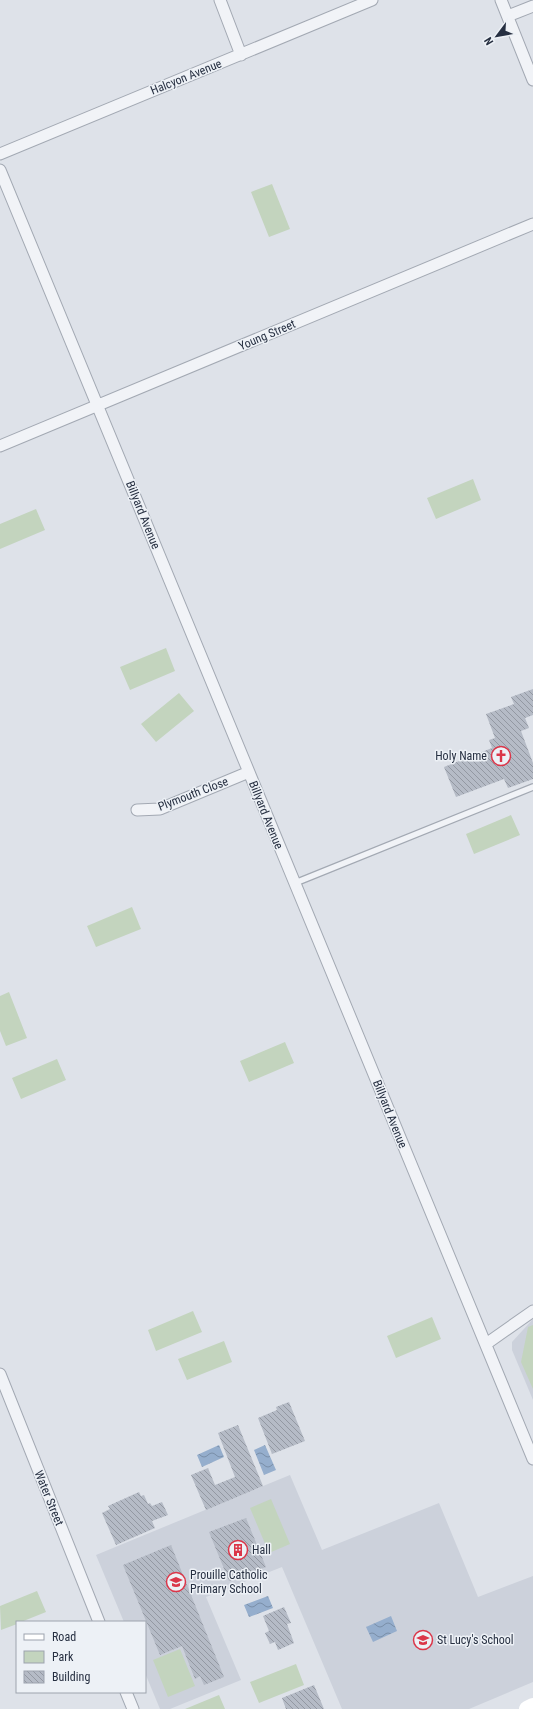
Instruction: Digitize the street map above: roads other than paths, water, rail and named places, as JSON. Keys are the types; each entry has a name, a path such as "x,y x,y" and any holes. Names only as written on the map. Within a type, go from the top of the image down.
{"street":[{"path":"220,0 241,55"},
{"name":"Halcyon Avenue","path":"0,154 372,0"},
{"path":"501,0 533,80"},
{"path":"508,16 533,6"},
{"name":"Billyard Avenue","path":"0,170 533,1459"},
{"name":"Young Street","path":"0,446 533,224"},
{"name":"Plymouth Close","path":"137,810 160,809 249,772"},
{"path":"486,1344 533,1311"},
{"name":"Water Street","path":"0,1374 99,1621"},
{"path":"126,1693 133,1709"},
{"path":"527,1709 533,1706"}],"lane":[{"path":"295,883 533,787"}],"water":[{"path":"219,1445 224,1457 202,1467 197,1455"},
{"path":"265,1445 276,1470 264,1475 254,1450"},
{"path":"268,1596 273,1608 249,1617 244,1605"},
{"path":"391,1616 397,1631 373,1642 366,1627"}],"place":[{"name":"Holy Name","path":"501,756"},
{"name":"Hall","path":"238,1550"},
{"name":"Prouille Catholic Primary School","path":"176,1582"},
{"name":"St Lucy's School","path":"423,1640"}]}
